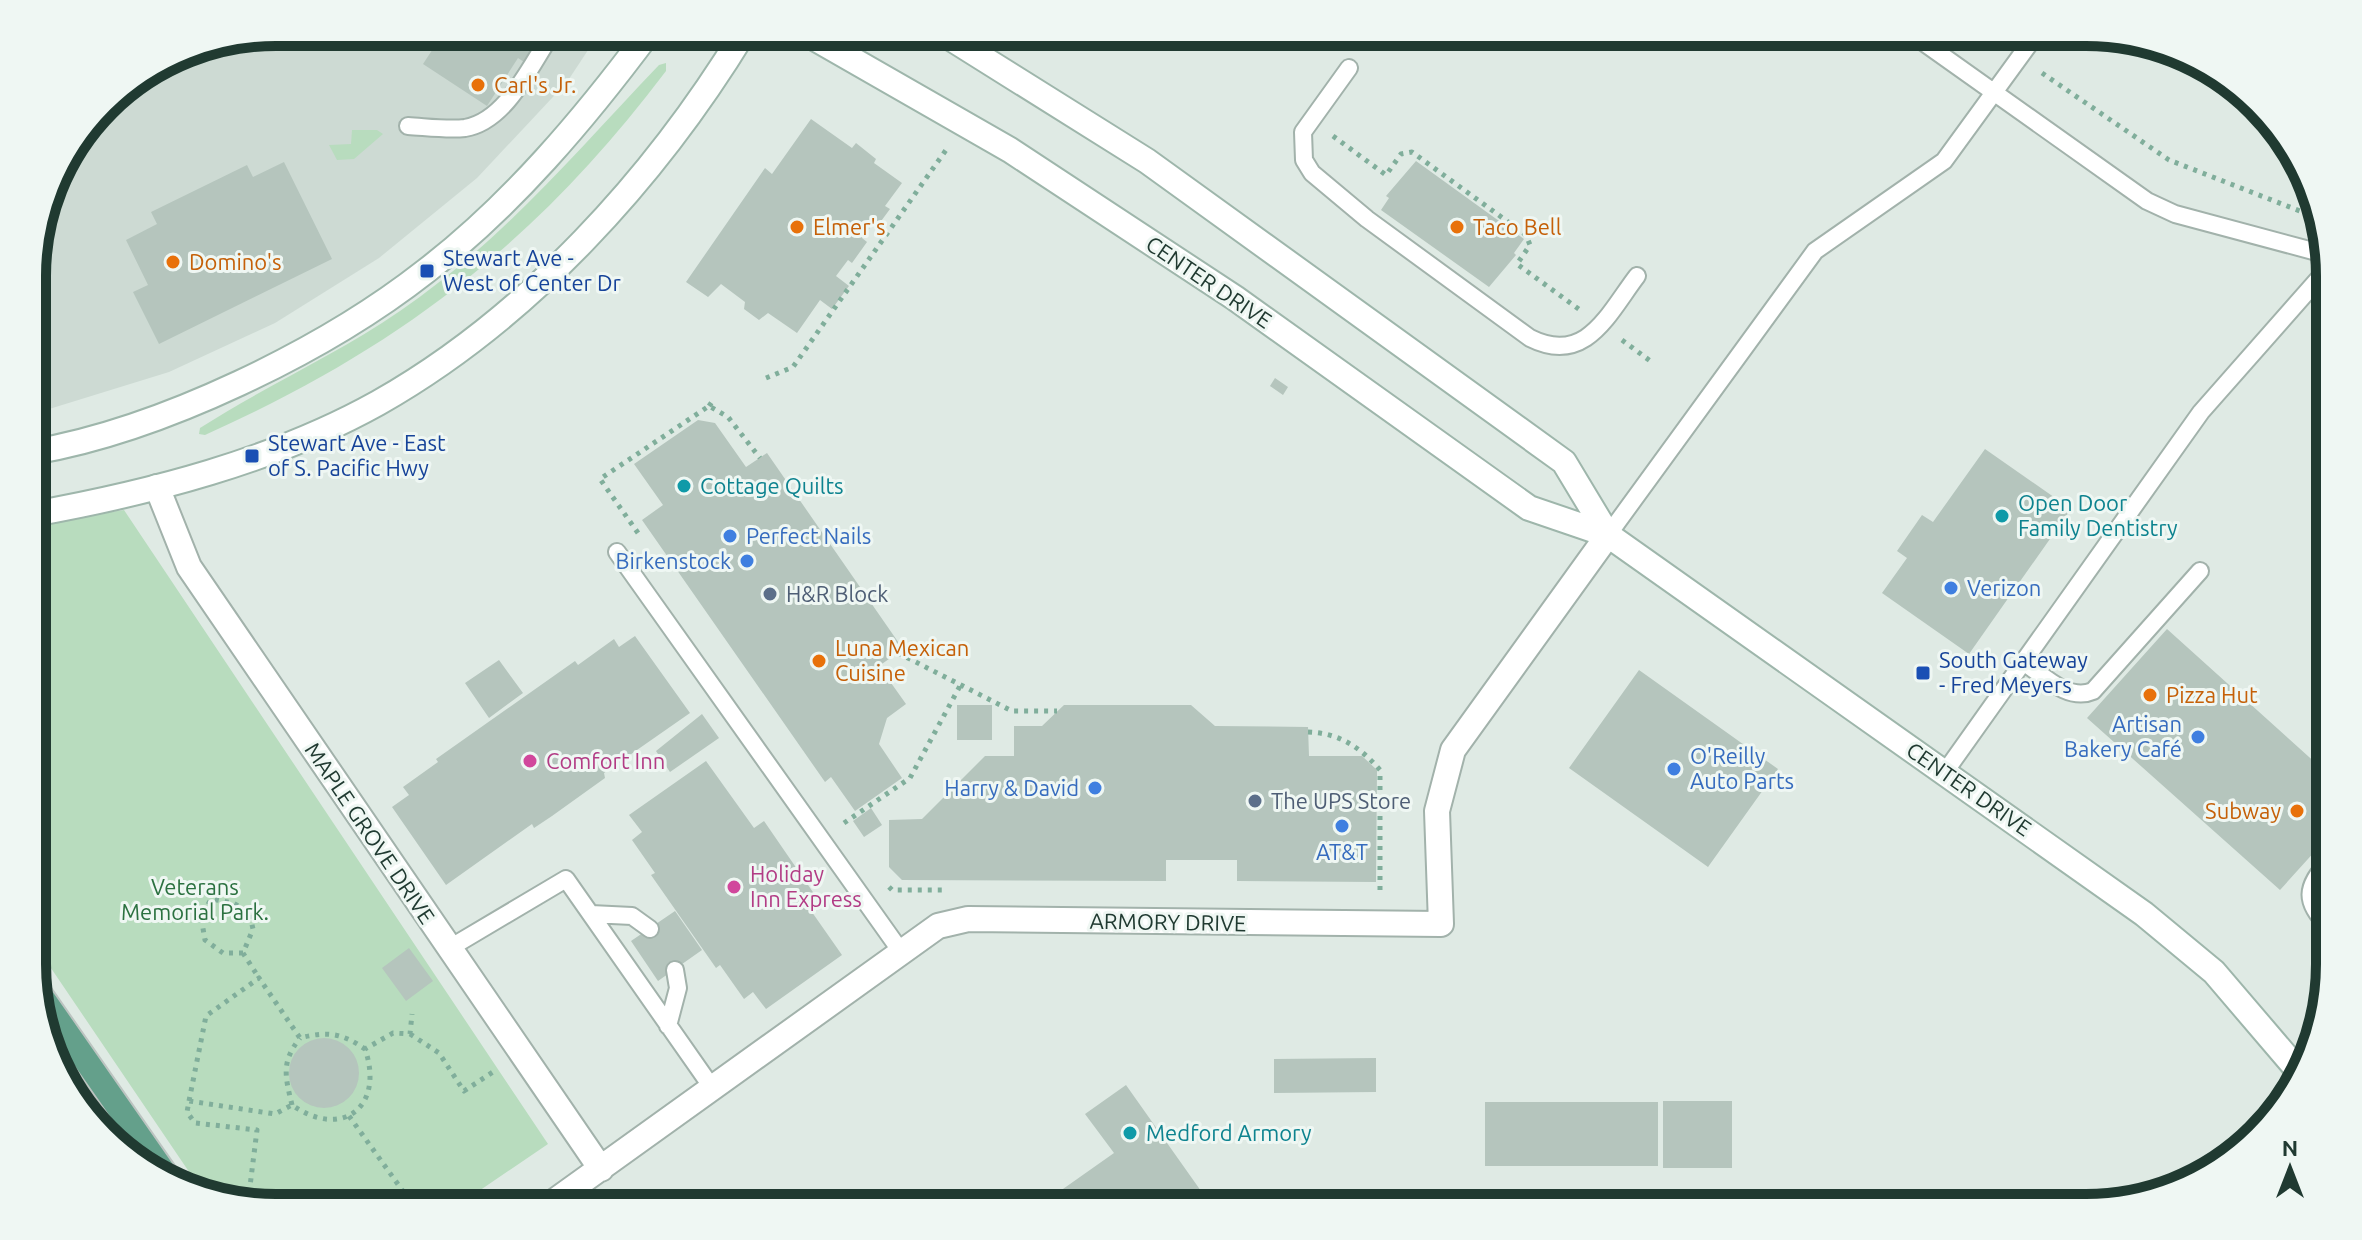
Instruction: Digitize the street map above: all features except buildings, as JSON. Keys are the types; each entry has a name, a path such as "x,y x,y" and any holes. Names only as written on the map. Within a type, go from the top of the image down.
{"main road":[{"path":"46,449 121,429 204,398 263,370 368,311 427,271 497,208 606,89 638,46"},
{"path":"46,511 157,487 315,434 377,404 477,336 551,271 633,184 680,128 735,46"},
{"name":"CENTER DRIVE","path":"828,46 1010,150 1235,298 1529,508 1608,535 2144,914 2214,972 2293,1064"},
{"name":"CENTER DRIVE","path":"963,46 1147,161 1564,462 1608,535"},
{"name":"MAPLE GROVE DRIVE","path":"157,487 189,567 520,1055 601,1169"},
{"name":"ARMORY DRIVE","path":"565,1194 938,926 968,919 1441,924 1437,811 1453,750 1608,535"},
{"path":"51,1011 154,1159"}],"lane":[{"path":"408,126 464,128 485,122 499,111 543,46"},
{"path":"1928,46 2147,201 2175,214 2314,251"},
{"path":"1608,535 1815,251 1931,173 1994,95 2028,46"},
{"path":"1349,68 1303,132 1304,160 1312,173 1367,219 1530,338 1556,348 1581,343 1592,335 1637,276"},
{"path":"1945,772 2201,412 2316,282"},
{"path":"617,552 902,953"},
{"path":"2022,661 2068,692 2081,696 2093,691 2200,571"},
{"path":"2316,877 2309,893 2316,914"},
{"path":"448,949 566,879 713,1089"},
{"path":"591,914 632,916 650,929"},
{"path":"668,1026 678,988 675,970"}],"path":[{"path":"2041,72 2169,160 2307,214"},
{"path":"1329,133 1386,175 1401,154 1412,152 1526,235 1530,245 1517,264 1591,318"},
{"path":"766,378 793,367 946,150"},
{"path":"1610,332 1653,363"},
{"path":"645,543 600,479 709,406 714,399"},
{"path":"709,406 728,417 760,458"},
{"path":"898,653 1012,711 1057,711"},
{"path":"844,823 910,778 960,686"},
{"path":"1308,732 1331,732 1366,754 1380,770 1380,890 1364,890"},
{"path":"835,810 852,834"},
{"path":"884,879 892,890 955,890"},
{"path":"211,899 233,903 249,912 253,929 243,953 223,953 205,940 201,917 211,899"},
{"path":"243,953 300,1038"},
{"path":"249,1192 257,1130 195,1123 187,1112 206,1016 259,978"},
{"path":"410,1034 412,1014"},
{"path":"323,1032 335,1033 346,1035 365,1049 373,1083 365,1102 349,1116 329,1122 310,1118 292,1105 285,1077 288,1053 300,1038 323,1032"},
{"path":"365,1049 393,1033 410,1034 439,1053 464,1091 520,1055"},
{"path":"189,1101 275,1114 292,1105"},
{"path":"349,1116 405,1194"}],"shaded area":[{"path":"591,46 567,82 477,178 379,258 275,323 169,372 46,410 46,261 54,216 63,188 93,136 136,93 188,63 246,48"}],"green space":[{"path":"666,63 666,71 567,188 515,238 460,284 402,327 341,365 275,401 205,435 199,434 200,428 376,327 437,283 505,225 659,65"},
{"path":"352,130 377,130 383,134 354,159 337,160 329,145 351,144"},
{"name":"Veterans Memorial Park.","path":"124,510 548,1144 475,1194 276,1194 246,1192 193,1178 46,961 46,522"}],"place":[{"name":"Carl's Jr.","path":"478,85"},
{"name":"Elmer's","path":"797,227"},
{"name":"Taco Bell","path":"1457,227"},
{"name":"Domino's","path":"173,262"},
{"name":"Stewart Ave - West of Center Dr","path":"427,271"},
{"name":"Stewart Ave - East of S. Pacific Hwy","path":"252,456"},
{"name":"Cottage Quilts","path":"684,486"},
{"name":"Open Door Family Dentistry","path":"2002,516"},
{"name":"Perfect Nails","path":"730,536"},
{"name":"Birkenstock","path":"747,561"},
{"name":"Verizon","path":"1951,588"},
{"name":"H&R Block","path":"770,594"},
{"name":"Luna Mexican Cuisine","path":"819,661"},
{"name":"South Gateway - Fred Meyers","path":"1923,673"},
{"name":"Pizza Hut","path":"2150,695"},
{"name":"Artisan Bakery Café","path":"2198,737"},
{"name":"Comfort Inn","path":"530,761"},
{"name":"O'Reilly Auto Parts","path":"1674,769"},
{"name":"Harry & David","path":"1095,788"},
{"name":"The UPS Store","path":"1255,801"},
{"name":"Subway","path":"2297,811"},
{"name":"AT&T","path":"1342,826"},
{"name":"Holiday Inn Express","path":"734,887"},
{"name":"Medford Armory","path":"1130,1133"}]}
